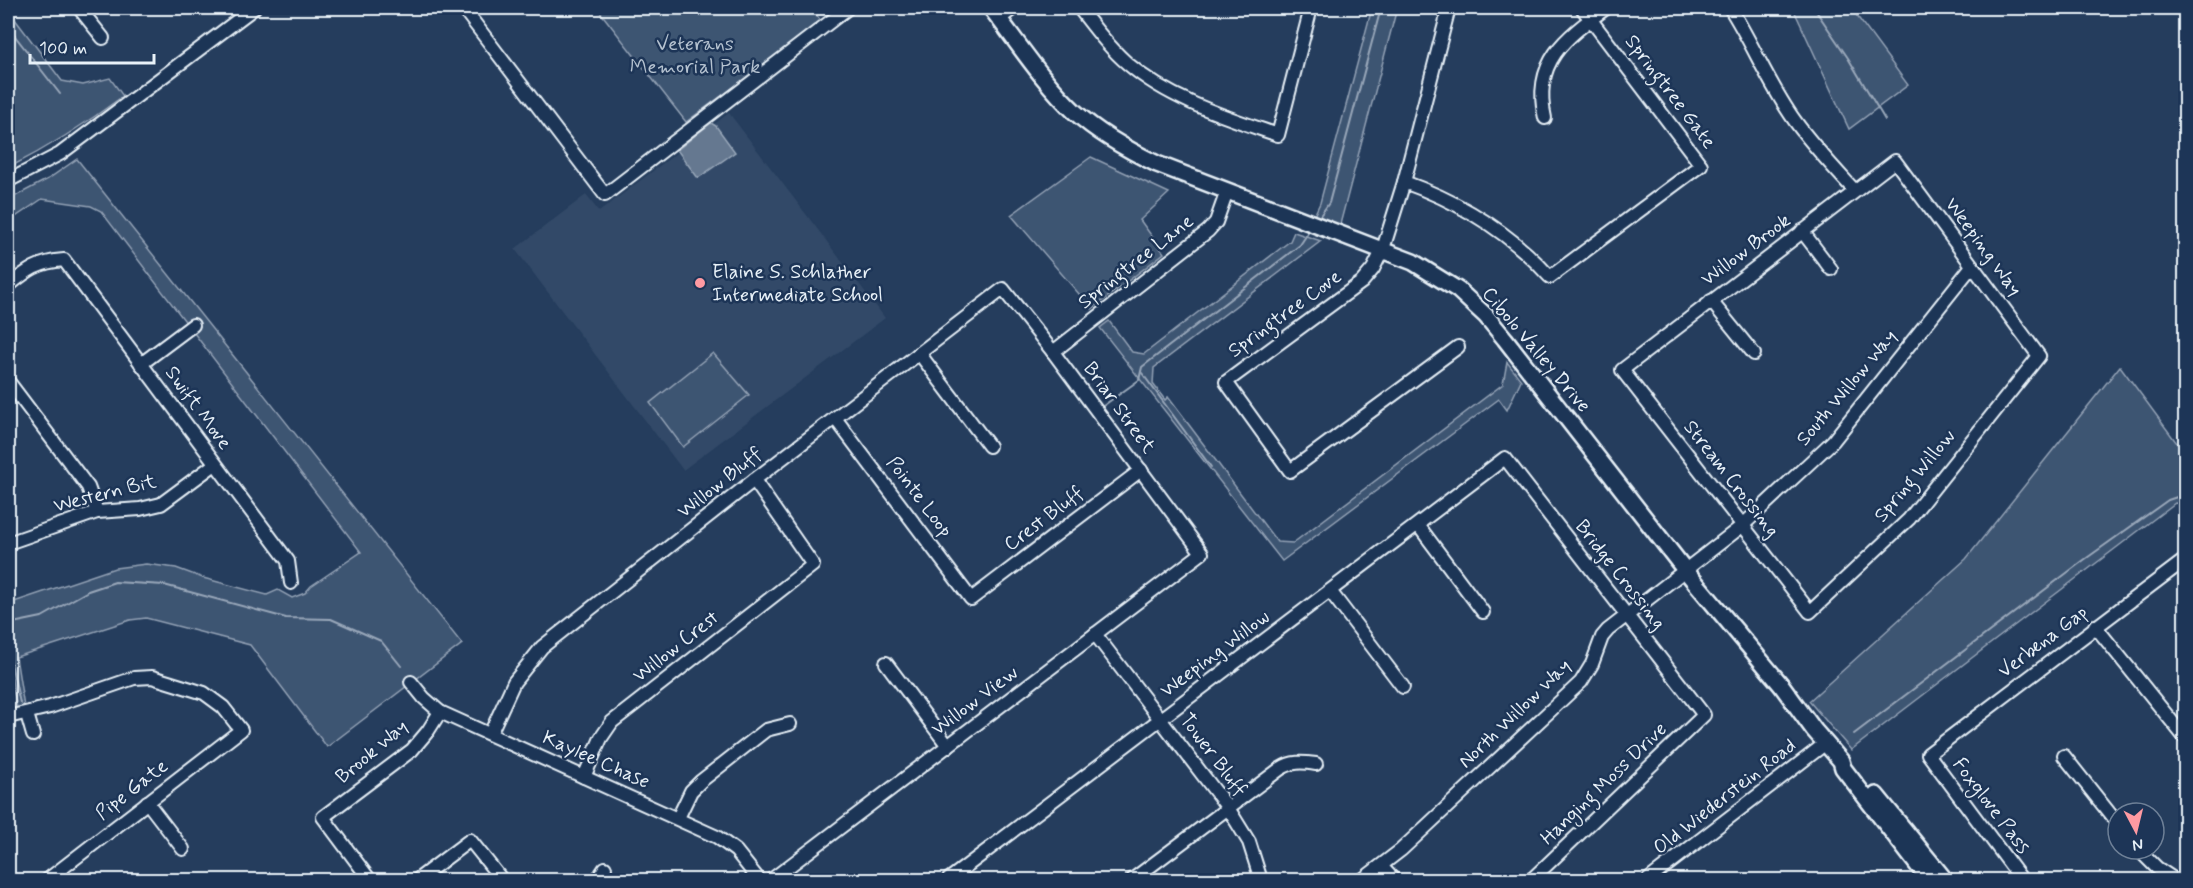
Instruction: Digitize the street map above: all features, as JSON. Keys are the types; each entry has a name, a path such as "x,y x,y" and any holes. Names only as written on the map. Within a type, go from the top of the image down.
{"main road":[{"name":"Cibolo Valley Drive","path":"996,13 1049,83 1075,112 1130,151 1157,164 1413,262 1458,290 1486,316 1685,570 1841,761 1843,768 1929,880"},
{"name":"Cibolo Valley Drive","path":"1841,761 1848,762 1945,880"}],"street":[{"path":"79,8 103,38"},
{"path":"8,181 60,154 254,8"},
{"path":"463,8 605,195 848,8"},
{"path":"996,13 1014,8"},
{"path":"1080,8 1117,54 1158,86 1180,98 1278,135 1311,8"},
{"name":"Springtree Cove","path":"1449,8 1404,182 1383,249 1373,269 1362,282 1226,382 1290,471 1458,347"},
{"name":"Springtree Gate","path":"1404,182 1435,193 1473,213 1514,242 1550,277 1701,165 1582,8"},
{"path":"1545,118 1541,100 1551,58 1560,45 1606,8"},
{"path":"1730,8 1794,120 1855,191"},
{"name":"Willow Brook","path":"1622,370 1895,161"},
{"name":"Weeping Way","path":"1895,161 2039,356"},
{"name":"Springtree Lane","path":"1053,352 1208,231 1216,222 1227,191"},
{"path":"1802,231 1831,269"},
{"name":"Swift Move","path":"8,286 32,267 48,261 64,260 288,561 291,583"},
{"name":"South Willow Way","path":"1685,570 1742,526 1833,441 1972,266"},
{"name":"Briar Street","path":"1003,289 1053,352 1202,553"},
{"name":"Willow Bluff","path":"490,734 514,682 542,647 754,480 1003,289"},
{"path":"1712,301 1754,354"},
{"path":"141,364 194,325"},
{"path":"919,353 989,446"},
{"name":"Spring Willow","path":"1810,612 1909,519 2039,356"},
{"name":"Stream Crossing","path":"1622,370 1810,612"},
{"path":"8,381 88,487 97,512"},
{"name":"Pointe Loop","path":"835,418 971,599"},
{"name":"Weeping Willow","path":"948,880 1505,458"},
{"name":"Bridge Crossing","path":"1505,458 1704,715"},
{"name":"Western Bit","path":"8,543 97,512 140,509 161,504 215,464"},
{"name":"Crest Bluff","path":"971,599 1141,470"},
{"name":"Willow Crest","path":"584,777 601,738 612,722 813,566 754,480"},
{"path":"1418,525 1484,612"},
{"name":"Willow View","path":"771,880 1202,553"},
{"name":"Verbena Gap","path":"1928,754 2095,626 2184,564"},
{"name":"North Willow Way","path":"1362,880 1381,866 1581,682 1592,664 1602,637 1685,570"},
{"path":"1330,591 1403,687"},
{"path":"2095,626 2186,739"},
{"name":"Tower Bluff","path":"1095,634 1228,808 1249,842 1261,880"},
{"path":"886,663 948,746"},
{"name":"Pipe Gate","path":"27,714 134,678 152,677 204,693 224,707 241,730 47,880"},
{"name":"Kaylee Chase","path":"411,682 424,698 441,712 727,842 759,880"},
{"name":"Brook Way","path":"370,880 323,817 412,750 441,712"},
{"path":"8,717 27,714 33,735"},
{"name":"Hanging Moss Drive","path":"1531,880 1704,715"},
{"path":"678,818 692,791 707,775 766,730 790,724"},
{"name":"Old Wiederstein Road","path":"1648,880 1826,743"},
{"name":"Foxglove Pass","path":"1928,754 2022,880"},
{"path":"2064,756 2106,809"},
{"path":"1132,880 1287,764 1299,762 1316,764"},
{"path":"147,802 183,849"},
{"path":"417,880 470,840 502,880"},
{"path":"2150,861 2175,880"},
{"path":"1381,866 1394,880"},
{"path":"597,880 605,868"},
{"path":"2183,880 2186,872"}],"shaded area":[{"name":"Elaine S. Schlather Intermediate School","path":"729,113 885,318 683,470 515,249 586,195 599,212"},
{"path":"711,123 716,126 735,152 698,178 677,150"}],"green space":[{"name":"Veterans Memorial Park","path":"597,8 811,8 822,22 686,122"},
{"path":"1372,8 1397,8 1338,232 1311,222 1320,203"},
{"path":"1793,8 1851,8 1908,85 1849,129"},
{"path":"8,10 62,81 83,85 110,78 123,96 67,135 8,168 8,85 10,83 8,79"},
{"path":"1091,157 1169,193 1140,220 1164,253 1092,309 1011,215"},
{"path":"77,159 462,644 327,747 250,645 146,618 130,620 16,657 24,707 17,709 8,659 8,604 115,568 146,564 176,568 203,578 267,595 278,590 292,598 305,593 311,586 361,552 101,211 91,206 42,199 8,222 8,200 48,179"},
{"path":"1294,232 1321,241 1154,368 1153,384 1165,400 1168,397 1277,542 1293,543 1503,384 1507,362 1521,380 1507,410 1499,399 1282,561 1100,328 1109,321 1132,352 1144,354 1290,241"},
{"path":"713,353 749,395 683,447 650,403"},
{"path":"2120,366 2185,454 2185,505 2175,503 1851,750 1809,701 1966,559"}],"waterway":[{"path":"1319,217 1329,203 1381,8"},
{"path":"1814,8 1848,58 1885,120"},
{"path":"8,27 60,94"},
{"path":"1103,406 1139,380 1142,367 1300,245 1310,230"},
{"path":"1142,373 1211,467"},
{"path":"1854,734 2084,560 2168,500 2186,494"},
{"path":"8,624 42,617 88,591 115,582 164,585 286,618 331,619 381,641 401,666"},
{"path":"8,650 20,703"}],"place":[{"name":"Elaine S. Schlather Intermediate School","path":"700,283"}]}
